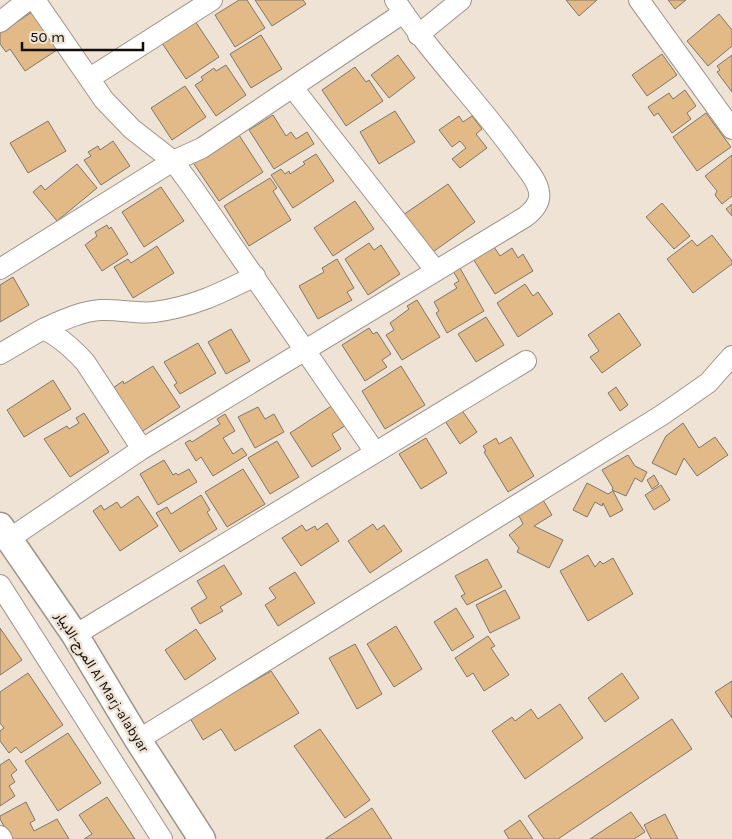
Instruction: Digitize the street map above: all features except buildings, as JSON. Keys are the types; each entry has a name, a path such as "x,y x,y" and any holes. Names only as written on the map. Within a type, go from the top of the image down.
{"main road":[{"name":"المرج-الابيار Al Marj-alabyar","path":"4,533 75,635 138,740 196,830"}],"street":[{"path":"0,22 28,0"},
{"path":"35,0 104,100 132,129 173,162 207,207 375,452"},
{"path":"90,78 212,0"},
{"path":"418,35 461,0"},
{"path":"639,0 732,129"},
{"path":"0,269 173,162 202,148 293,88 399,6 418,35 504,137 537,183 540,194 536,206 525,217 4,533"},
{"path":"293,88 436,271"},
{"path":"0,354 43,329 69,317 100,310 152,312 176,308 208,299 255,276"},
{"path":"43,329 50,332 85,362 142,449"},
{"path":"138,740 662,414 708,383 732,356"},
{"path":"75,635 526,362"},
{"path":"0,585 163,839 196,830"}]}
